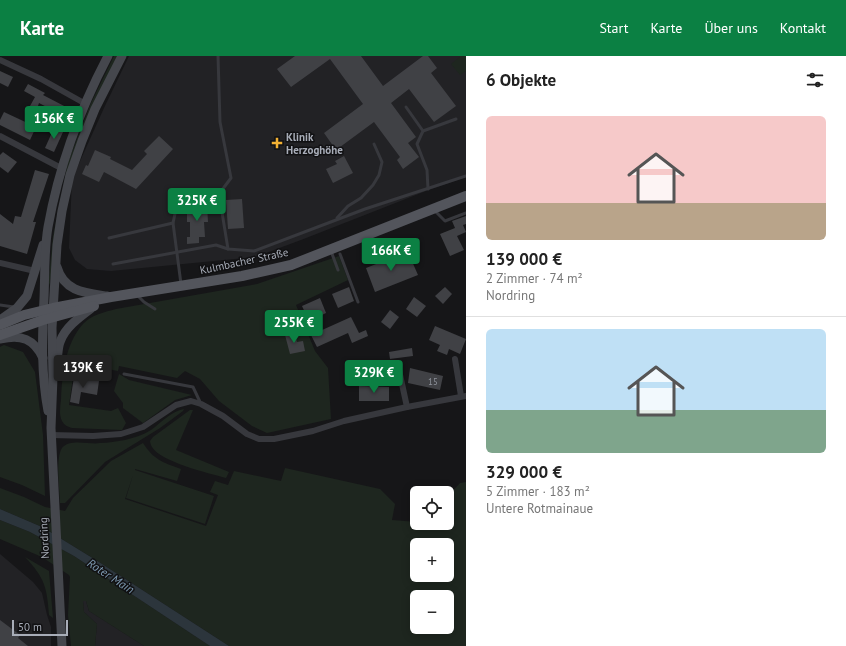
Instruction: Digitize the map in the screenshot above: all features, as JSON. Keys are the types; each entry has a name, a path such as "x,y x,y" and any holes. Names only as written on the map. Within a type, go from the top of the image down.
{"main road":[{"path":"0,320 17,308 27,296 48,228 61,168 72,133 84,103 108,56"},
{"path":"48,314 62,211 70,175 82,141 122,56"},
{"name":"Kulmbacher Straße","path":"48,314 111,297 242,276 291,265 466,196"},
{"path":"48,228 48,314"},
{"path":"56,264 58,272 74,290 111,297"},
{"name":"Kulmbacher Straße","path":"48,314 96,305 111,297"},
{"path":"53,377 57,362 59,344 62,337 72,325 96,305"},
{"path":"0,325 48,314"},
{"path":"0,335 48,314"},
{"name":"Nordring","path":"48,314 43,358 46,398 51,432"},
{"name":"Nordring","path":"48,314 53,377 51,432 62,646"},
{"path":"0,339 12,336 25,339 39,351 43,358"}],"street":[{"path":"0,60 41,78 84,103"},
{"path":"0,136 61,168"},
{"path":"0,262 35,271"},
{"path":"51,432 93,436 121,434 143,427 176,405 191,401 201,404 223,416 247,434 259,439 274,439 292,436 407,407 464,396 455,359"},
{"path":"399,370 407,407"}],"lane":[{"path":"181,286 173,223 178,200 218,194 232,178 220,122 218,56"},
{"path":"406,108 423,131"},
{"path":"428,189 427,170 417,144 423,131 456,120"},
{"path":"336,219 348,206 361,198 373,185 379,175 382,162 374,144"},
{"path":"113,264 216,245 228,249 254,251 336,219 466,176"},
{"path":"218,194 228,249"},
{"path":"432,209 445,222 466,213"},
{"path":"109,238 173,223"},
{"path":"330,250 338,270"},
{"path":"340,254 358,302"},
{"path":"135,293 144,302 155,309"},
{"path":"0,305 17,308"},
{"path":"124,374 193,387 201,404"}],"shaded area":[{"path":"114,56 120,56 95,106 57,230 50,283 48,287 53,236 68,162 91,103"},
{"name":"Klinik Herzoghöhe","path":"129,56 466,56 466,177 255,257 111,271 87,269 75,260 69,248 72,179"},
{"path":"461,56 466,56 466,71 460,75 451,64"},
{"path":"339,256 348,280 296,305 315,351 328,368 331,419 267,433 252,426 219,401 200,379 185,371 177,378 119,366 118,371 75,363 69,405 111,411 118,408 126,423 122,430 72,428 66,426 61,419 60,408 62,380 68,350 77,332 90,318 116,309 257,284"},
{"path":"4,345 23,352 35,372 43,435 45,496 0,477 0,347"},
{"path":"119,374 129,380 192,395 175,400 143,423 123,408 123,403 114,391"},
{"path":"184,409 160,428 105,462 65,503 60,503 58,475 59,459 62,448 70,443 106,443 125,440 141,435 148,432 170,415"},
{"path":"190,410 193,410 176,450 229,472 226,478 175,462 157,452 152,446 150,441 153,437"},
{"path":"143,443 159,460 181,469 177,481 135,470 214,496 205,524 126,498 133,475 125,499 206,526 218,495 210,492 215,481 228,485 234,471 281,481 285,468 380,489 395,504 392,520 410,521 410,530 454,530 454,489 460,483 466,482 466,646 229,646 42,527 0,509 0,488 45,507 65,511 73,498 111,461"},
{"path":"0,520 30,532 74,556 210,646 144,646 89,611 86,601 83,601 84,612 97,624 95,646 71,646 68,615 69,575 42,557 0,539"},
{"path":"0,554 33,582 42,593 51,627 51,646 0,646"},
{"path":"25,557 49,571 53,618 49,615 46,590 41,577"},
{"path":"83,601 86,601 89,611 144,646 95,646 97,624 84,612"}],"water":[{"name":"Roter Main","path":"0,509 42,527 229,646 210,646 74,556 30,532 0,520"}],"building":[{"path":"295,56 361,56 383,86 423,56 428,56 437,68 431,73 456,106 434,122 409,89 391,103 416,137 408,143 419,157 403,169 397,160 400,157 374,122 336,150 324,133 363,104 330,59 291,87 277,69"},
{"path":"0,71 13,77 8,87 0,83"},
{"path":"28,84 45,93 43,95 68,108 64,116 39,103 37,109 30,106 35,97 24,91"},
{"path":"4,112 36,127 30,140 0,125 0,120"},
{"path":"54,128 63,132 54,152 45,148"},
{"path":"159,136 173,149 136,189 104,172 99,182 82,174 86,165 88,166 95,150 111,157 110,159 132,170 147,154 144,151"},
{"path":"3,152 17,162 8,173 0,167 0,155"},
{"path":"344,156 353,173 333,183 326,169 337,164 335,161"},
{"path":"35,170 49,174 33,222 36,222 27,254 0,246 0,214 13,224 15,216 21,217"},
{"path":"242,199 244,228 228,229 226,200"},
{"path":"207,204 208,222 204,222 205,237 199,237 199,243 187,244 187,237 190,237 190,222 187,222 189,205"},
{"path":"466,216 466,224 463,225 466,232 457,236 464,250 450,256 440,234 455,228 452,221"},
{"path":"404,253 407,260 411,259 418,275 375,292 366,268"},
{"path":"349,287 354,301 338,308 332,294"},
{"path":"445,287 452,294 443,304 435,296"},
{"path":"414,297 426,306 417,317 406,309"},
{"path":"320,298 326,313 309,321 302,306"},
{"path":"390,310 399,317 390,329 381,322"},
{"path":"351,317 359,333 366,330 368,336 352,343 348,333 317,347 311,335"},
{"path":"435,326 466,339 460,354 449,349 447,355 437,351 440,345 429,340"},
{"path":"294,332 297,342 303,341 305,351 290,354 285,335"},
{"path":"412,348 413,356 390,359 389,352"},
{"path":"410,368 443,376 440,390 408,383"},
{"path":"74,377 99,381 97,395 81,392 79,404 70,402"},
{"path":"359,386 389,387 389,401 359,401"},
{"path":"0,620 20,635 18,638 28,646 0,646"}],"place":[{"name":"Klinik Herzoghöhe","path":"277,143"}]}
